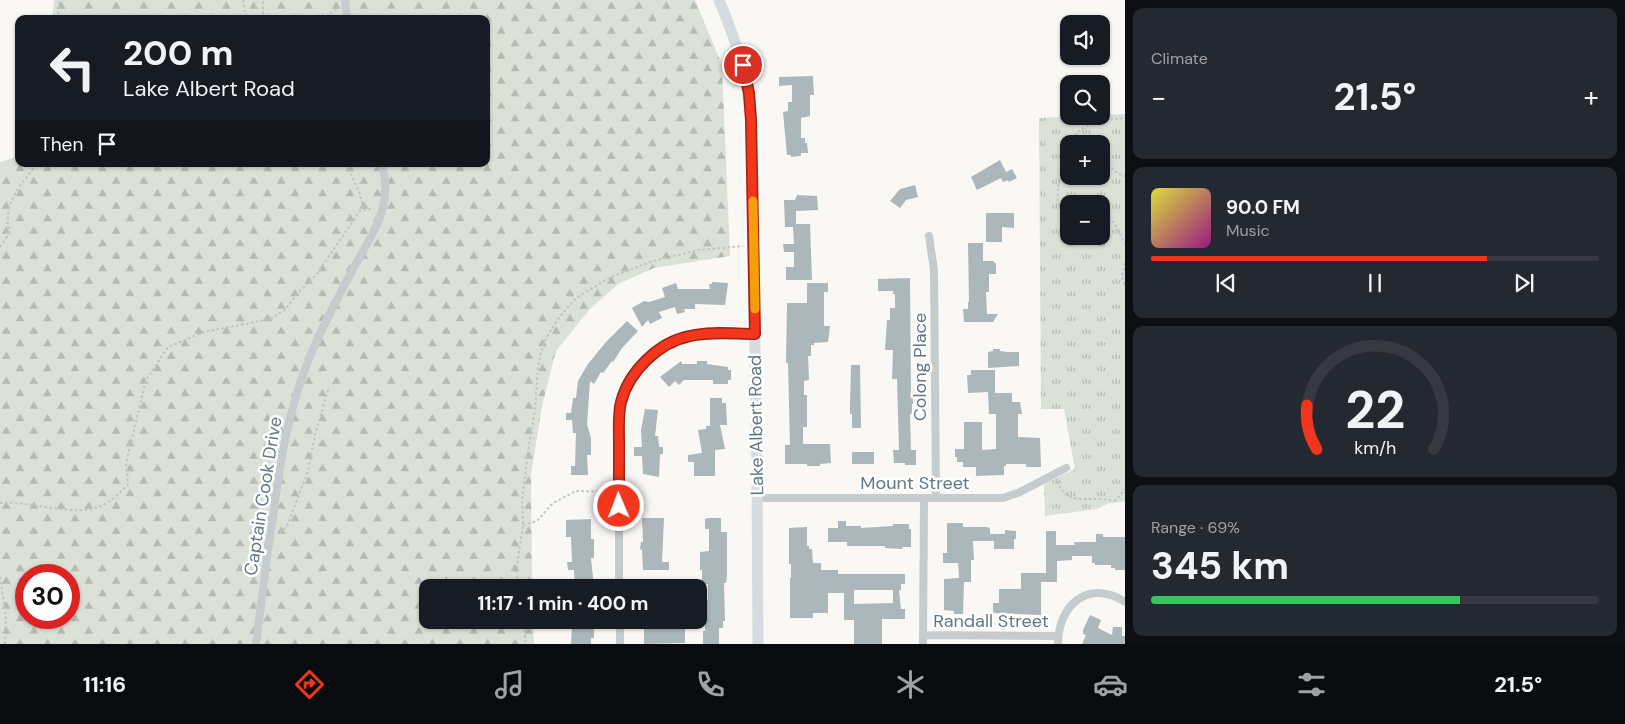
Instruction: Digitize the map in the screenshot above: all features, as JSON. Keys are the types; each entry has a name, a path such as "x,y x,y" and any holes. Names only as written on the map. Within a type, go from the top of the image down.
{"main road":[{"name":"Lake Albert Road","path":"719,0 743,65 749,93 751,120 758,644"}],"street":[{"path":"345,2 347,15"},
{"name":"Captain Cook Drive","path":"256,644 283,444 299,385 318,338 378,225 384,206 385,180 383,167"},
{"name":"Colong Place","path":"929,236 934,270 936,498"},
{"path":"619,579 619,419 621,401 628,386 647,359 675,340 706,334 755,334"},
{"name":"Mount Street","path":"757,498 924,499 1009,497 1066,468"},
{"path":"923,640 924,499"},
{"path":"1058,640 1060,622 1064,613 1083,596 1095,593 1109,594 1125,602"},
{"path":"620,629 620,644"},
{"name":"Randall Street","path":"923,640 1058,640"}],"path":[{"path":"58,15 59,0"},
{"path":"243,0 246,15"},
{"path":"263,0 263,15"},
{"path":"327,15 345,2"},
{"path":"1077,134 1092,123 1125,118"},
{"path":"1110,166 1117,173 1125,176"},
{"path":"0,247 6,238 8,211 16,192 34,167"},
{"path":"349,167 349,171 359,191 364,210"},
{"path":"1060,179 1058,187 1058,204 1060,207"},
{"path":"0,503 54,509 90,510 101,506 118,495 128,484 126,463 146,380 168,347 204,332 270,319 285,310 297,294 317,274 360,211 384,206"},
{"path":"1110,219 1125,244"},
{"path":"517,579 516,572 523,525 522,499 535,410 538,366 543,344 557,320 576,298 611,277 653,261 699,250 753,245"},
{"path":"1125,263 1122,277 1125,286"},
{"path":"269,544 286,526 294,510 308,471 315,435 329,386"},
{"path":"1054,474 1063,492 1076,500 1116,500 1125,489"},
{"path":"523,525 537,521 554,503 576,491 619,492"},
{"path":"0,577 6,616 5,644"},
{"path":"524,629 526,644"}],"green space":[{"path":"54,0 695,0 722,65 730,256 654,268 618,284 589,310 556,351 542,406 531,475 532,579 419,579 419,629 533,629 534,644 0,644 0,162 15,157 15,167 490,167 490,15 52,15"},
{"path":"1125,114 1125,501 1109,503 1097,509 1045,516 1044,484 1075,469 1064,409 1041,409 1039,118 1060,117 1060,125 1110,125 1110,115"}],"building":[{"path":"813,76 814,95 810,95 810,116 801,118 801,138 805,138 808,153 801,153 801,156 791,157 791,155 787,155 783,112 788,111 788,102 792,102 792,85 779,86 779,77"},
{"path":"1000,160 1006,172 1012,169 1017,178 1009,182 1008,180 1003,182 1001,178 977,190 971,177"},
{"path":"915,185 918,197 906,200 900,208 890,201 900,189"},
{"path":"797,195 817,196 818,210 796,211 796,224 810,224 812,280 786,280 786,267 794,267 794,252 784,252 783,244 794,244 793,227 785,227 784,200 795,200"},
{"path":"986,213 1014,213 1014,228 1002,227 1002,242 986,242"},
{"path":"968,243 983,243 983,261 994,261 996,263 996,274 989,274 989,292 986,292 987,314 998,314 993,322 964,322 963,309 968,309 969,302"},
{"path":"910,278 911,397 913,397 912,414 910,414 911,450 916,450 916,465 894,463 893,450 899,450 897,379 892,379 893,350 885,350 887,320 890,320 890,308 895,308 895,294 893,294 893,291 878,291 878,279"},
{"path":"712,282 728,283 725,305 695,304 695,309 684,309 685,312 677,314 675,307 659,312 662,318 650,324 648,320 642,327 632,308 644,301 649,302 665,297 662,288 676,283 678,289 710,289 709,284 712,284"},
{"path":"807,283 828,283 828,292 824,292 824,326 830,326 828,342 811,345 811,356 808,356 809,380 804,381 804,395 807,395 807,427 803,427 803,444 830,444 831,463 820,464 820,466 785,464 785,445 790,445 788,363 786,363 787,303 807,303"},
{"path":"627,321 638,331 622,348 613,362 603,373 601,372 594,384 590,381 587,424 591,438 591,455 587,455 588,475 571,475 571,466 575,466 576,433 573,433 572,420 566,420 566,413 571,413 573,398 576,398 578,381 588,364"},
{"path":"993,349 1019,352 1019,366 988,368 988,352 993,351"},
{"path":"681,361 682,364 697,364 697,361 707,361 707,364 728,367 728,370 731,370 731,380 728,380 728,384 713,384 713,380 684,380 679,385 675,381 669,387 660,377"},
{"path":"851,365 860,365 861,428 852,428 852,414 850,414"},
{"path":"971,370 995,370 995,393 1012,393 1012,402 1020,402 1022,414 1018,414 1018,437 1040,438 1041,467 1026,467 1026,464 1006,464 1004,466 1004,475 976,476 976,467 963,467 963,462 957,462 955,449 964,449 964,422 982,422 982,450 996,449 996,414 989,414 988,392 968,393 967,375 971,375"},
{"path":"710,398 722,398 722,403 726,403 727,425 720,425 725,449 715,450 715,476 694,476 694,462 688,462 688,455 702,453 698,430 706,429 706,426 710,426"},
{"path":"645,409 658,410 655,436 658,436 659,447 663,447 663,454 660,454 659,477 643,474 642,456 634,456 634,447 642,447 641,430"},
{"path":"852,452 874,452 874,464 852,464"},
{"path":"642,518 664,518 662,562 669,562 669,570 643,570 642,549 640,550 641,542 643,542"},
{"path":"721,518 721,532 727,532 727,576 726,583 724,583 725,621 723,621 723,628 719,628 719,644 703,644 703,631 707,629 708,584 707,579 702,579 700,552 709,551 709,529 705,529 705,519"},
{"path":"591,519 591,539 594,539 594,558 591,558 593,579 574,579 574,570 568,570 567,562 572,562 571,537 566,537 566,520"},
{"path":"838,521 846,521 846,526 861,526 861,528 909,524 909,529 911,529 911,547 902,547 903,549 885,548 885,546 847,546 847,542 828,542 828,528 838,528"},
{"path":"947,523 963,523 963,527 987,527 990,528 990,534 1005,534 1005,530 1016,531 1014,549 994,549 994,541 973,541 974,560 971,560 971,582 964,582 963,614 954,614 954,611 944,610 944,579 959,578 958,563 943,563 943,553 947,553"},
{"path":"807,527 807,546 809,546 809,549 812,549 813,563 821,563 821,570 838,570 838,574 905,574 905,584 901,584 901,590 899,590 901,609 905,609 905,619 882,619 882,644 854,644 854,620 844,620 844,593 828,593 828,613 813,613 813,618 790,618 791,564 789,564 789,528","holes":["854,590 893,590 893,603 854,604"]},
{"path":"1046,531 1056,531 1056,545 1075,545 1074,542 1096,542 1096,534 1103,534 1103,537 1125,537 1125,570 1115,570 1115,568 1111,568 1111,565 1095,565 1095,563 1092,563 1092,556 1072,556 1072,560 1057,561 1057,582 1041,582 1041,615 993,613 993,603 999,603 999,589 1021,589 1021,573 1046,573"},
{"path":"1090,615 1101,620 1098,628 1112,635 1113,627 1122,627 1122,636 1125,636 1125,644 1082,644 1086,635 1083,634 1083,630"},
{"path":"572,629 594,629 594,638 591,638 591,644 571,644"},
{"path":"644,629 685,629 685,643 644,644"}],"slow traffic":[{"path":"753,201 755,309"}],"route":[{"path":"619,506 619,419 621,401 637,371 647,359 675,340 706,334 755,334 751,120 749,93 743,65"}]}
